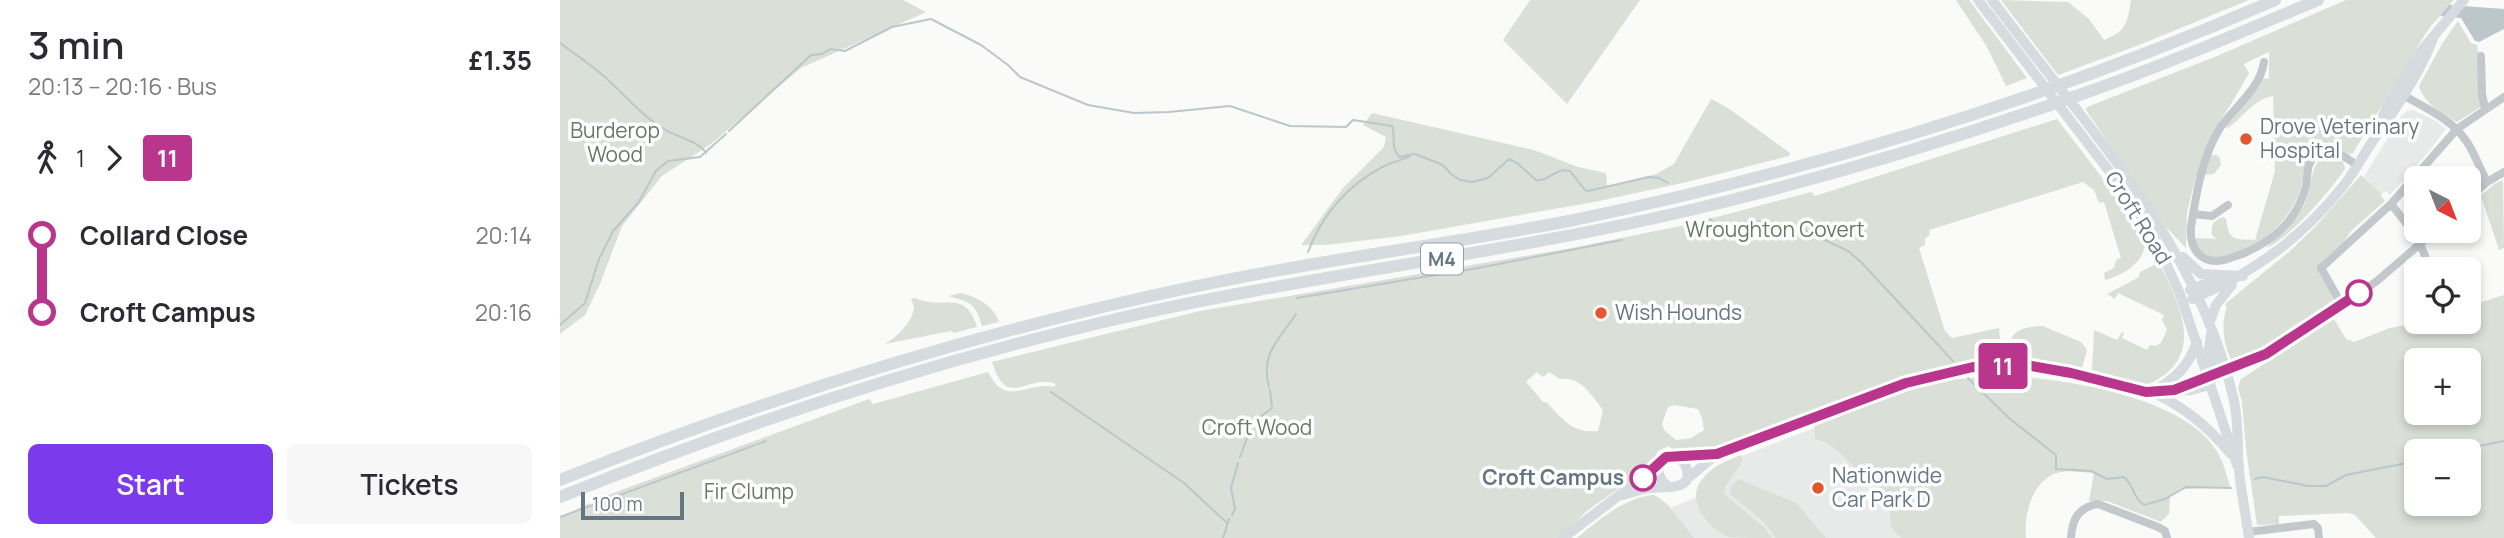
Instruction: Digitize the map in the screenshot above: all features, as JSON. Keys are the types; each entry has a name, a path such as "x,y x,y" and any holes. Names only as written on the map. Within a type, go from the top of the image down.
{"highway":[{"name":"M4","path":"560,480 788,396 918,355 1035,323 1284,269 1578,219 1693,193 1843,154 1951,122 2078,78 2275,0"},
{"name":"M4","path":"560,497 684,449 819,402 1041,338 1234,295 1608,229 1847,170 2081,94 2318,0"}],"main road":[{"name":"Croft Road","path":"1978,0 2139,194 2171,244 2196,293 2226,371 2238,420 2236,463"},
{"name":"Croft Road","path":"1992,0 2033,63"},
{"path":"2210,379 2215,366 2209,349 2210,327 2213,310 2221,297 2306,226 2336,195 2395,113 2400,93 2434,39 2464,0"},
{"name":"Croft Road","path":"2084,129 2163,253 2182,299 2236,463 2248,535"},
{"path":"2171,244 2199,273 2243,276"},
{"path":"2196,293 2225,275"},
{"path":"2182,299 2243,276"},
{"path":"2151,392 2180,373 2196,342"},
{"path":"1563,538 1622,495 1666,457 1717,454 1906,383 1994,361 2051,368 2151,392 2199,420 2236,463"},
{"path":"2151,392 2174,390 2226,371"},
{"path":"1622,495 1650,488 1681,485 1717,454"},
{"path":"1679,458 1686,468 1687,479"},
{"path":"1659,465 1661,479 1670,487"}],"street":[{"path":"2481,55 2485,108"},
{"name":"Croft Road","path":"2264,62 2258,82 2216,137 2193,214 2191,235 2197,253 2209,260 2229,259 2261,246 2288,222 2299,205 2310,162 2316,154 2325,150 2334,151 2358,166"},
{"path":"2400,93 2457,129 2469,145 2487,182"},
{"path":"2421,244 2377,281 2342,305 2321,268 2391,204 2457,129 2504,97"},
{"path":"2482,186 2504,172"},
{"path":"2391,204 2421,244 2426,257"},
{"path":"2193,214 2212,216 2228,205"},
{"path":"2071,538 2077,514 2088,506 2098,504 2158,527 2165,531 2167,538"},
{"path":"2248,535 2314,524 2318,528 2319,538"}],"shaded area":[{"path":"2449,5 2504,9 2504,29 2479,42 2475,41 2461,18 2440,16"},
{"path":"2413,110 2446,129 2416,166 2404,166 2404,179 2390,195 2385,191 2382,194 2364,177 2401,116"},
{"name":"Croft Campus","path":"1814,428 1825,430 1859,460 1913,538 1577,538 1604,516 1638,498 1654,495 1670,508 1695,498 1698,485 1717,466"}],"green space":[{"name":"Burderop Wood","path":"560,0 903,0 926,12 801,68 711,144 662,176 622,226 585,315 560,334"},
{"path":"1530,0 1640,0 1567,104 1503,40"},
{"path":"1956,0 1969,0 2027,78 2006,86 1987,47"},
{"path":"2001,0 2068,2 2089,19 2104,40 2125,25 2131,0 2249,0 2058,75"},
{"path":"2346,0 2454,0 2430,27 2353,153 2349,154 2328,145 2314,151 2307,161 2298,197 2275,229 2258,242 2217,259 2202,254 2194,240 2217,239 2212,235 2212,226 2223,217 2231,235 2255,240 2275,171 2273,96 2260,101 2226,127 2262,78 2269,79 2269,52 2244,64 2249,73 2203,156 2216,155 2220,158 2221,165 2214,174 2196,176 2187,212 2186,248 2165,226 2086,110 2087,107 2217,56"},
{"path":"2458,21 2471,43 2477,45 2478,88 2482,106 2457,122 2429,103 2419,86"},
{"path":"1711,99 1728,108 1790,153 1789,156 1594,202 1401,236 1326,245 1301,245 1343,188 1384,147 1386,137 1363,125 1372,113 1534,150 1578,167 1606,173 1607,186 1656,174 1674,164"},
{"path":"2057,119 2143,231 2144,249 2130,269 2105,280 2104,273 2114,268 2116,260 2121,258 2104,202 2099,203 2094,190 2083,182 1929,230 1925,245 1919,248 1945,331 1952,338 1999,328 2001,353 1918,372 1754,436 1705,451 1678,454 1669,446 1658,451 1651,466 1588,510 1559,538 560,538 560,517 605,496 869,399 873,404 988,372 995,383 1010,391 1054,387 1056,384 1046,382 1012,388 998,377 992,362 1200,311 1572,248 1690,224 1811,192 1815,196","holes":["1537,372 1543,377 1549,372 1585,388 1603,410 1598,431 1574,427 1544,403 1526,382","1674,405 1698,409 1704,430 1691,438 1676,440 1665,431 1662,424 1668,407"]},
{"path":"2323,156 2338,158 2345,169 2297,225 2266,248 2303,207 2315,167"},
{"path":"2361,175 2382,194 2385,201 2320,263 2319,267 2336,302 2269,348 2233,364 2224,336 2225,304 2290,251"},
{"path":"2503,180 2504,248 2499,250 2482,199 2482,195"},
{"path":"2156,264 2160,265 2182,319 2183,347 2178,359 2163,376 2144,385 2122,382 2092,372 2094,330 2117,340 2122,332 2122,338 2147,350 2150,345 2161,343 2167,330 2162,320 2164,315 2118,293 2115,299 2107,294 2139,277 2140,272"},
{"path":"961,293 984,303 999,322 982,326 977,312 970,304 948,296"},
{"path":"2504,295 2504,538 2376,538 2355,515 2348,513 2279,516 2279,524 2257,525 2238,387 2241,379 2334,319 2346,339 2354,342 2404,325 2404,334 2481,334 2481,302"},
{"path":"911,299 935,303 960,304 972,315 977,327 885,344 908,323 914,307"},
{"path":"2043,326 2081,342 2087,350 2082,368 2010,354 2011,340 2018,331"},
{"path":"1999,376 2083,385 2115,392 2174,414 2197,429 2214,447 2222,461 2230,487 2182,489 2170,496 2169,514 2161,522 2107,501 2089,501 2094,473 2060,472 2051,476 2037,489 2028,509 2026,538 1901,538 1891,527 1889,504 1880,492 1839,452 1827,443 1815,439 1814,425 1925,385"},
{"path":"1741,455 1743,461 1725,487 1724,494 1765,528 1772,538 1729,537 1707,521 1698,506 1697,489 1705,476 1719,465"},
{"path":"1738,479 1796,503 1826,538 1776,538 1764,522 1731,495 1730,488"},
{"path":"1654,495 1668,505 1694,538 1577,538 1623,505"}],"waterway":[{"path":"729,131 811,55 822,54 830,49 845,51 892,27 931,19 981,45 1020,77 1088,105 1134,113 1230,106 1290,126 1346,127 1353,120 1392,126 1395,149 1399,157 1414,154"},
{"path":"560,43 602,74 656,124 698,145 706,153"},
{"path":"560,325 585,303 599,259 613,231 638,203 656,171 668,161 700,157 726,134"},
{"path":"1415,154 1443,165 1460,180 1472,182 1488,178 1509,159 1536,180 1545,179 1560,171 1570,171 1588,191 1649,177 1668,183"},
{"path":"1308,252 1321,225 1348,191 1371,173 1410,156"},
{"path":"1710,219 1719,228 1750,221 1791,224 1848,251 1953,361"},
{"path":"1297,298 1478,268 1622,240"},
{"path":"1269,387 1269,356 1296,314"},
{"path":"1968,378 2010,419 2056,455 2056,469 2091,471 2107,479 2124,477 2144,505 2165,499 2186,487 2231,488"},
{"path":"1240,457 1253,422 1272,408 1270,390"},
{"path":"1051,392 1184,483 1227,523"},
{"path":"560,517 766,441"},
{"path":"2481,446 2504,441"},
{"path":"1232,515 1235,509 1231,488 1238,463"},
{"path":"2255,479 2263,477 2308,486 2326,486 2346,475 2404,464"},
{"path":"1223,538 1229,519"}],"bus line":[{"name":"11","path":"1643,478 1666,457 1717,454 1906,383 1973,367 2026,365 2051,368 2146,392 2174,390 2266,354 2359,293"}],"place":[{"name":"Drove Veterinary Hospital","path":"2246,139"},
{"name":"Wish Hounds","path":"1601,313"},
{"name":"Croft Campus","path":"1643,478"},
{"name":"Nationwide Car Park D","path":"1818,488"}],"park label":[{"name":"Wroughton Covert","path":"1775,230"},
{"name":"Croft Wood","path":"1257,428"},
{"name":"Fir Clump","path":"749,492"}]}
